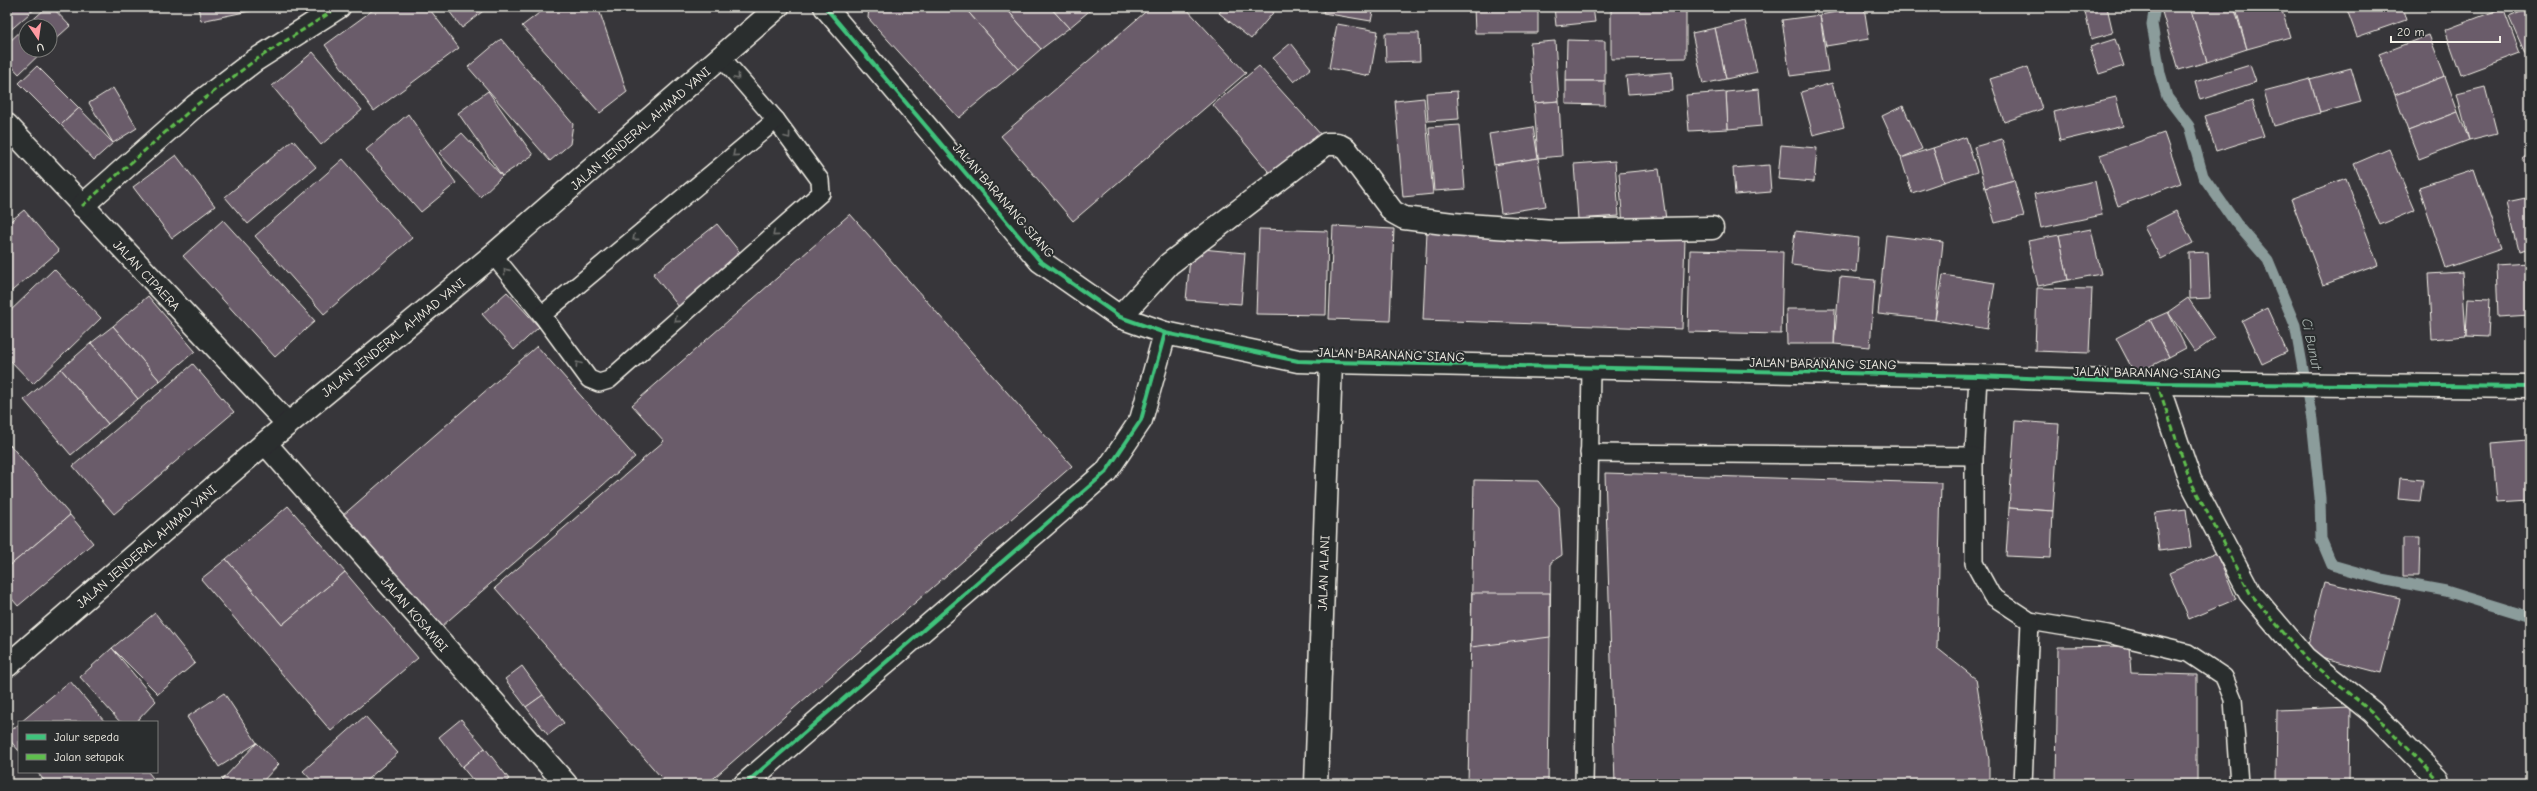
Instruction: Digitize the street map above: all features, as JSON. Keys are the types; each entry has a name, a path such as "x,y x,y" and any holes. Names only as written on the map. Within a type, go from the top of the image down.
{"street":[{"path":"82,206 195,106 254,61 339,7"},
{"name":"JALAN JENDERAL AHMAD YANI","path":"7,666 265,443 493,255 778,7"},
{"name":"JALAN BARANANG SIANG","path":"825,7 1040,261 1120,317 1165,333 1298,361 1591,369 1978,376 2157,383 2530,387"},
{"name":"JALAN CIPAERA","path":"7,126 288,424"},
{"path":"1120,317 1169,264 1326,144 1337,144 1346,149 1393,212 1404,218 1453,224 1554,231 1712,228"},
{"path":"745,784 1106,472 1141,420 1165,333"},
{"name":"JALAN ALANI","path":"1316,784 1331,362"},
{"path":"2157,383 2190,480 2250,593 2305,658 2372,712 2437,778 2438,784"},
{"name":"JALAN KOSAMBI","path":"265,443 566,784"}],"lane":[{"path":"493,255 542,315 589,379 599,383 609,380 821,193 820,180 776,120 720,58"},
{"path":"542,315 776,120"},
{"path":"1584,784 1591,369"},
{"path":"1978,376 1974,456 1974,563 1992,596 2030,621 2108,634 2188,653 2224,677 2233,700 2239,784"},
{"path":"1589,453 1974,456"},
{"path":"2023,784 2030,621"}],"building":[{"path":"7,7 37,7 24,18 18,18 18,23 7,33"},
{"path":"47,7 52,7 70,26 58,37 58,18 35,18"},
{"path":"198,7 269,7 201,21"},
{"path":"377,7 428,7 459,48 374,111 325,45"},
{"path":"446,7 488,7 462,28"},
{"path":"547,7 598,7 627,92 600,113 522,26"},
{"path":"869,7 964,7 1018,69 959,118 868,18"},
{"path":"964,7 1005,7 1041,49 1018,69"},
{"path":"1005,7 1050,7 1069,28 1041,49"},
{"path":"1050,7 1094,7 1069,28"},
{"path":"1151,7 1185,7 1246,73 1073,221 1001,136"},
{"path":"1224,7 1277,8 1251,39 1219,13"},
{"path":"1324,7 1374,7 1371,21 1323,13"},
{"path":"1449,7 1472,7 1450,11"},
{"path":"1474,7 1538,7 1538,33 1475,33"},
{"path":"1554,7 1593,7 1595,22 1556,26"},
{"path":"1611,7 1686,7 1686,58 1611,59"},
{"path":"1864,7 1869,39 1826,46 1820,15"},
{"path":"2084,7 2107,7 2113,33 2091,39"},
{"path":"2179,7 2190,7 2207,62 2179,70 2162,12"},
{"path":"2190,7 2234,7 2247,49 2207,62"},
{"path":"2245,7 2281,7 2290,37 2247,49 2236,9"},
{"path":"2346,7 2402,7 2406,20 2357,37"},
{"path":"2503,8 2520,53 2461,75 2445,30"},
{"path":"2530,8 2530,59 2528,60 2509,17"},
{"path":"1820,15 1828,71 1790,76 1782,20"},
{"path":"1745,21 1757,72 1726,79 1715,28"},
{"path":"1337,24 1378,31 1370,76 1329,68"},
{"path":"1715,28 1726,79 1703,84 1692,33"},
{"path":"1385,33 1419,33 1420,61 1386,62"},
{"path":"18,34 18,58 36,58 19,74 7,61 7,44"},
{"path":"2429,35 2445,76 2395,95 2379,54"},
{"path":"501,39 573,124 570,144 550,161 468,67"},
{"path":"2115,39 2124,66 2099,74 2090,47"},
{"path":"1567,40 1605,41 1605,81 1566,81"},
{"path":"1555,41 1559,101 1534,103 1530,43"},
{"path":"1291,43 1311,68 1294,82 1273,58"},
{"path":"313,52 362,110 321,145 272,86"},
{"path":"2250,65 2256,82 2200,100 2195,82"},
{"path":"37,66 79,108 61,125 19,83"},
{"path":"1259,66 1323,137 1273,177 1213,105"},
{"path":"2028,67 2042,109 2004,122 1990,79"},
{"path":"2351,68 2361,102 2320,113 2310,79"},
{"path":"1672,72 1673,91 1628,94 1626,76"},
{"path":"2445,76 2458,112 2408,131 2395,95"},
{"path":"2310,79 2320,113 2274,126 2264,91"},
{"path":"1566,81 1605,81 1605,105 1566,104"},
{"path":"1832,83 1844,127 1813,135 1801,92"},
{"path":"2485,87 2497,133 2469,140 2457,94"},
{"path":"113,88 137,128 113,143 89,103"},
{"path":"1759,89 1762,126 1728,129 1726,92"},
{"path":"488,91 533,155 502,176 458,113"},
{"path":"1457,91 1459,119 1428,121 1426,93"},
{"path":"1726,92 1728,129 1689,131 1686,95"},
{"path":"2116,97 2123,126 2060,141 2054,112"},
{"path":"1424,98 1433,194 1403,197 1395,101"},
{"path":"1559,101 1562,156 1538,158 1534,103"},
{"path":"2252,101 2264,136 2216,151 2205,116"},
{"path":"1903,106 1922,149 1901,158 1882,116"},
{"path":"79,108 113,143 94,160 61,125"},
{"path":"2458,112 2469,140 2419,159 2408,131"},
{"path":"408,114 456,183 421,212 366,150"},
{"path":"1460,125 1465,189 1434,191 1429,127"},
{"path":"1533,127 1538,158 1494,165 1489,134"},
{"path":"462,133 502,176 480,197 439,153"},
{"path":"2164,133 2181,183 2118,206 2100,155"},
{"path":"1966,137 1977,172 1944,182 1933,148"},
{"path":"2002,139 2014,180 1985,188 1974,147"},
{"path":"293,140 316,167 248,224 225,197"},
{"path":"1781,145 1817,148 1814,182 1778,179"},
{"path":"1933,148 1944,182 1912,193 1901,158"},
{"path":"2389,149 2415,210 2380,225 2354,164"},
{"path":"2530,153 2530,170 2522,159"},
{"path":"176,155 215,206 172,238 133,187"},
{"path":"1538,158 1546,206 1501,213 1494,165"},
{"path":"343,159 412,238 324,314 255,236"},
{"path":"1615,161 1619,216 1578,219 1574,164"},
{"path":"1769,165 1771,192 1735,195 1733,168"},
{"path":"1659,169 1666,219 1623,226 1619,173"},
{"path":"2474,169 2501,249 2446,268 2419,187"},
{"path":"2346,178 2378,265 2323,285 2291,199"},
{"path":"2014,180 2024,216 1995,223 1985,188"},
{"path":"2095,181 2102,215 2041,228 2034,194"},
{"path":"2530,197 2530,248 2519,251 2507,202"},
{"path":"24,210 59,251 7,295 7,224"},
{"path":"2176,211 2193,243 2161,259 2144,227"},
{"path":"850,214 1072,466 707,784 667,784 495,588 664,441 632,405"},
{"path":"223,220 315,321 275,357 183,256"},
{"path":"717,224 743,256 679,307 653,274"},
{"path":"1333,226 1394,229 1390,321 1329,319"},
{"path":"1259,229 1328,231 1326,315 1256,314"},
{"path":"2091,229 2101,274 2068,280 2059,235"},
{"path":"1427,231 1685,239 1682,329 1423,320"},
{"path":"1795,231 1859,238 1856,272 1791,265"},
{"path":"1886,235 1943,242 1935,320 1878,314"},
{"path":"2059,235 2068,280 2038,286 2028,241"},
{"path":"1191,248 1245,253 1241,304 1186,300"},
{"path":"1690,250 1783,252 1781,334 1688,332"},
{"path":"2208,252 2210,298 2190,299 2189,253"},
{"path":"2529,263 2530,315 2498,317 2496,265"},
{"path":"54,269 101,318 33,384 7,357 7,314"},
{"path":"2462,272 2466,336 2432,339 2428,274"},
{"path":"1943,275 1995,283 1987,329 1935,320"},
{"path":"1840,277 1875,280 1870,347 1834,344"},
{"path":"2037,288 2092,289 2089,353 2035,351"},
{"path":"507,292 539,327 514,350 482,314"},
{"path":"148,296 195,351 160,381 113,326"},
{"path":"2188,298 2215,338 2195,352 2168,312"},
{"path":"2468,298 2490,299 2488,337 2466,336"},
{"path":"2267,308 2287,352 2262,364 2242,321"},
{"path":"1786,309 1835,309 1834,344 1787,344"},
{"path":"2168,312 2186,348 2169,357 2150,320"},
{"path":"2150,320 2169,357 2135,374 2116,338"},
{"path":"113,326 160,381 138,399 91,343"},
{"path":"91,343 138,399 108,424 61,369"},
{"path":"537,346 635,457 441,627 342,516"},
{"path":"193,364 234,412 114,514 73,466"},
{"path":"61,369 108,424 71,455 24,400"},
{"path":"2015,421 2059,424 2053,511 2009,508"},
{"path":"2527,440 2530,500 2497,502 2492,443"},
{"path":"10,445 70,515 7,568 7,448"},
{"path":"1605,473 1941,483 1937,648 1976,679 1989,760 1989,784 1615,784"},
{"path":"2400,478 2423,480 2420,501 2398,499"},
{"path":"1474,480 1538,481 1559,507 1562,555 1551,562 1548,784 1468,784"},
{"path":"288,506 345,572 282,625 226,559"},
{"path":"2009,508 2053,511 2051,558 2006,556"},
{"path":"2186,509 2191,547 2159,551 2155,513"},
{"path":"70,515 93,543 18,606 7,593 7,568"},
{"path":"2403,538 2420,538 2419,576 2403,576"},
{"path":"2216,553 2236,599 2189,619 2169,573"},
{"path":"226,559 282,625 345,572 418,658 331,731 201,579"},
{"path":"2324,582 2400,599 2381,673 2306,653"},
{"path":"1472,593 1550,593 1550,637 1471,647"},
{"path":"155,613 195,663 158,694 112,648"},
{"path":"2129,646 2131,673 2197,675 2197,784 2056,784 2058,647"},
{"path":"112,648 156,701 137,721 119,721 80,677"},
{"path":"522,666 543,695 526,707 505,679"},
{"path":"70,681 104,721 22,721"},
{"path":"224,693 257,743 219,767 187,717"},
{"path":"543,695 564,723 548,735 526,707"},
{"path":"2350,707 2349,784 2276,784 2277,710"},
{"path":"365,716 398,753 362,784 315,784 303,771"},
{"path":"461,719 485,748 462,767 439,737"},
{"path":"18,725 18,750 7,737 7,734"},
{"path":"257,743 279,764 260,784 226,784 222,780"},
{"path":"485,748 509,779 503,784 476,784 462,767"},
{"path":"38,773 149,773 158,784 47,784"},
{"path":"277,778 281,784 268,784"}],"waterway":[{"name":"Ci Bunut","path":"2155,7 2152,24 2160,73 2167,97 2189,126 2203,176 2236,223 2268,260 2295,325 2312,420 2320,498 2321,539 2332,565 2381,579 2446,591 2530,617"}],"marked path":[{"path":"82,206 195,106 254,61 339,7"},
{"path":"2157,383 2190,480 2250,593 2305,658 2372,712 2437,778 2438,784"}],"cycle path":[{"path":"825,7 1040,261 1120,317 1165,333 1298,361 1978,376 2157,383 2530,387"},
{"path":"745,784 1106,472 1141,420 1165,333"}]}
